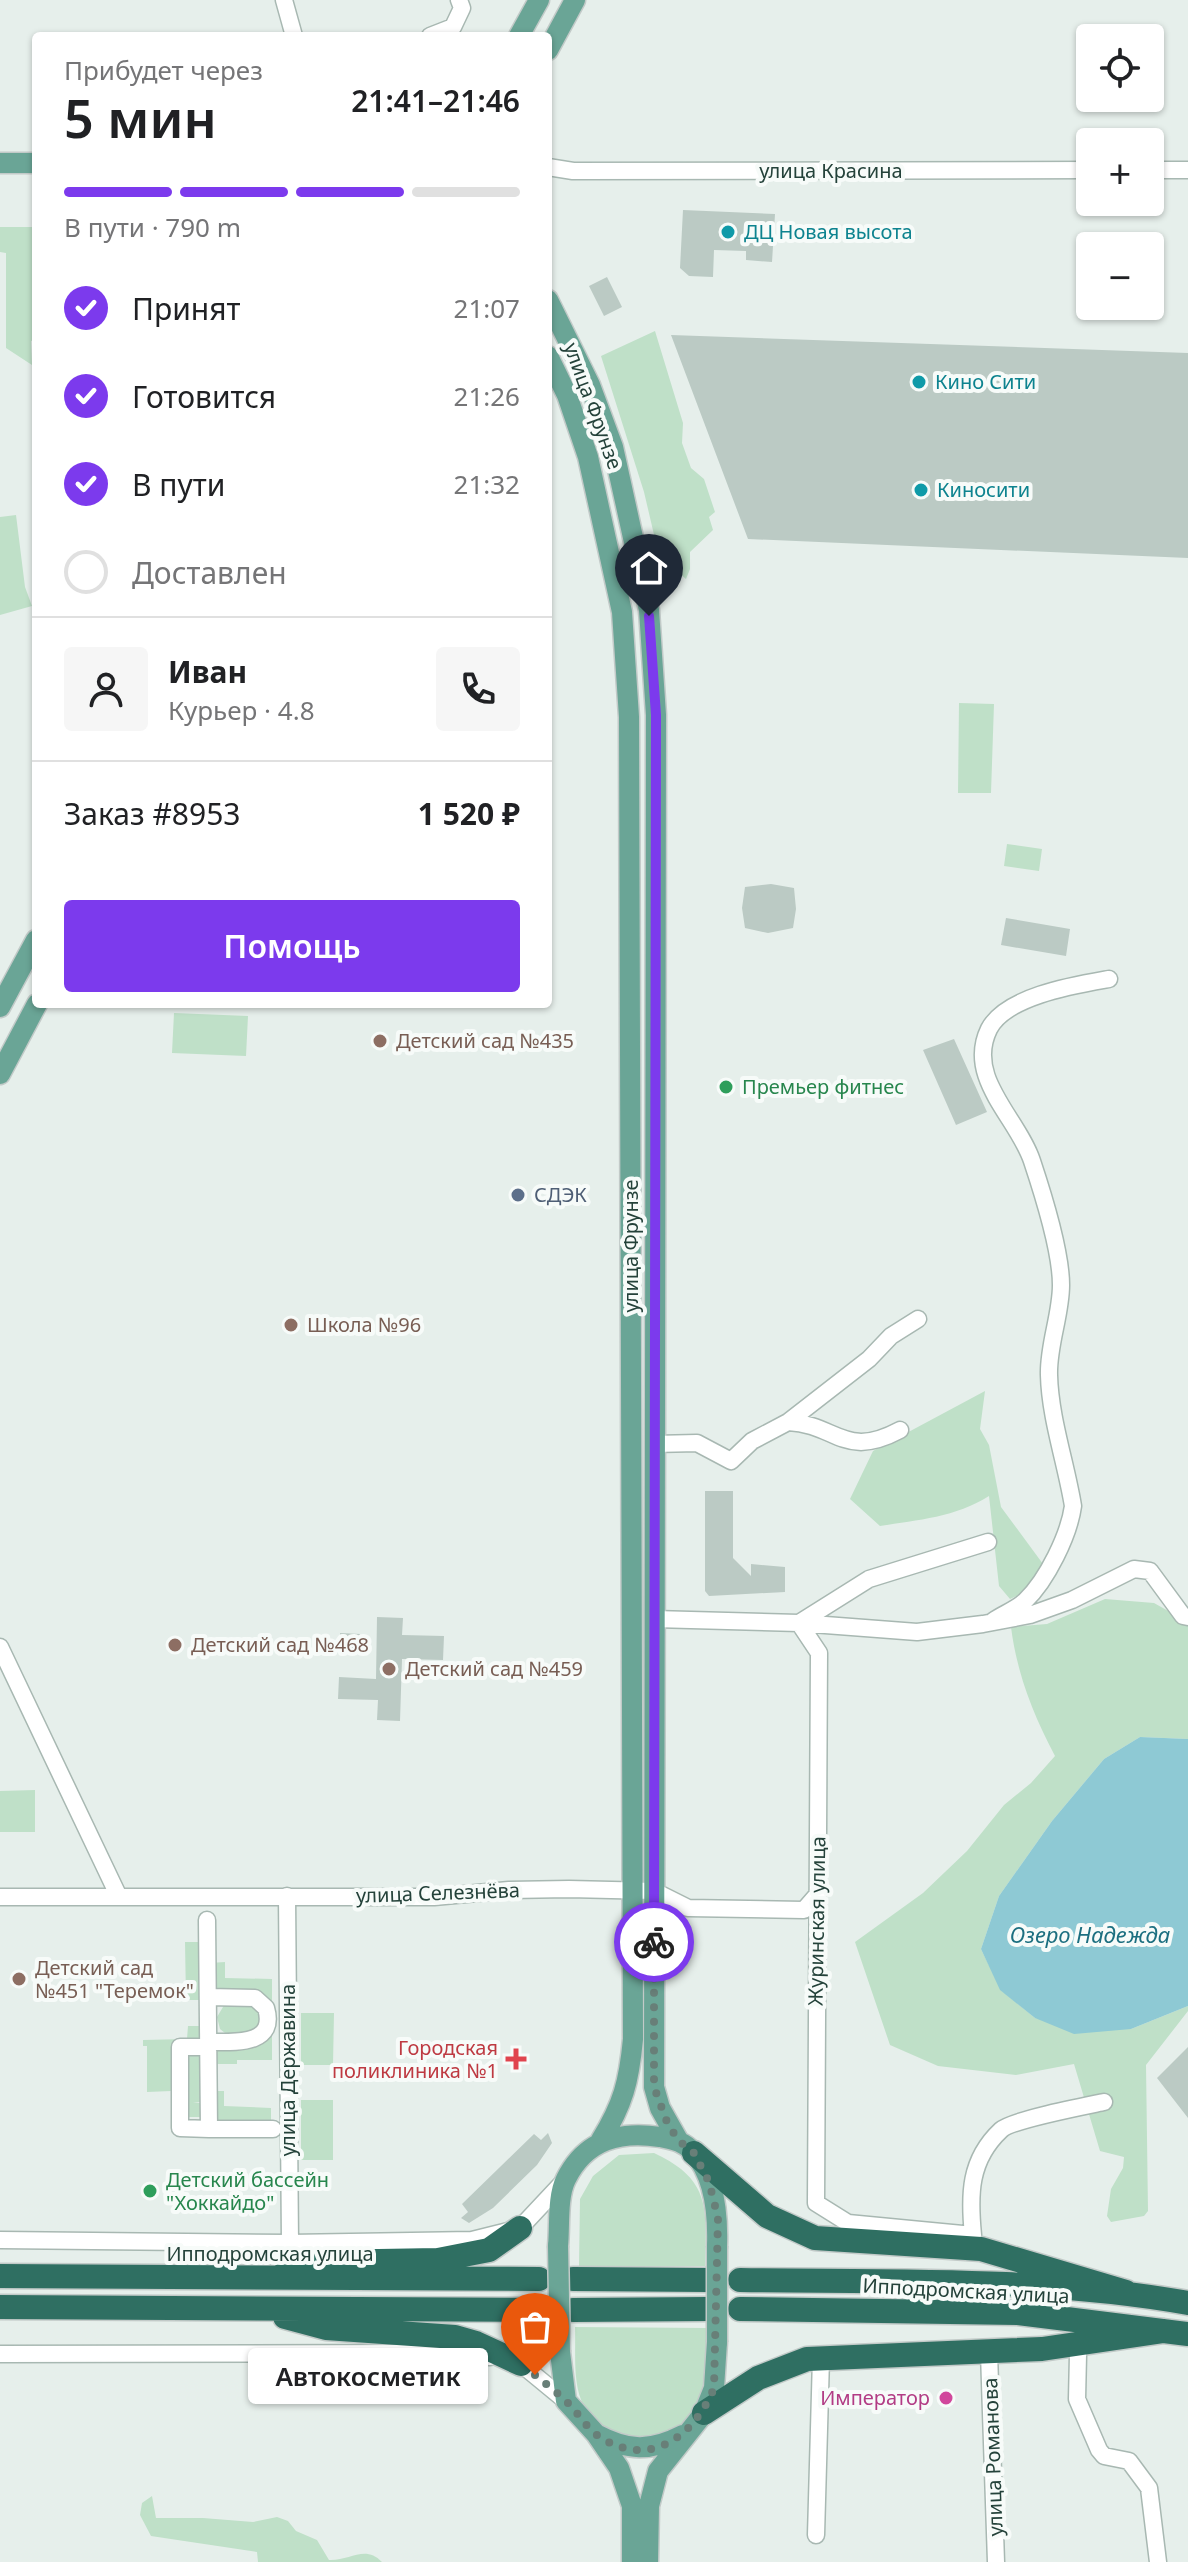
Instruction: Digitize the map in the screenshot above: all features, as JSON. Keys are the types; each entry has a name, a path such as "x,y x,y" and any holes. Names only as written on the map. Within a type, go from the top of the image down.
{"highway":[{"path":"686,2146 767,2216 815,2238 981,2249 1126,2292"},
{"path":"249,2279 319,2262 438,2260 489,2250 520,2228"},
{"name":"Ипподромская улица","path":"7,2275 539,2279"},
{"path":"573,2279 708,2280"},
{"name":"Ипподромская улица","path":"740,2280 933,2281 1126,2292 1188,2303"},
{"path":"4,2308 539,2310"},
{"path":"256,2309 326,2328 455,2337 521,2364"},
{"path":"573,2310 708,2309"},
{"name":"Ипподромская улица","path":"740,2309 1018,2313 1176,2333"},
{"path":"704,2413 758,2378 807,2359 989,2353 1176,2333"}],"main road":[{"path":"521,32 539,0"},
{"path":"552,43 575,0"},
{"path":"0,163 32,163"},
{"name":"улица Фрунзе","path":"552,308 590,385 613,447 649,610 656,715 654,2087 660,2108 709,2182 718,2218 714,2388 704,2413"},
{"name":"улица Фрунзе","path":"552,364 567,395 588,457 622,612 629,717 632,1025 630,1890 633,2039 630,2080 620,2109 601,2140 566,2179"},
{"path":"0,1007 32,947"},
{"path":"0,1074 35,1008"},
{"path":"632,1025 657,1024"},
{"path":"631,1138 656,1138"},
{"path":"601,2140 623,2134 686,2146"},
{"path":"566,2179 558,2246 560,2352 566,2401 596,2434 641,2506 648,2562"},
{"path":"632,2562 641,2506 658,2471 704,2413"},
{"path":"596,2434 618,2445 638,2449 662,2446 687,2433"}],"street":[{"path":"284,0 293,32"},
{"path":"440,32 453,27 462,8 459,0"},
{"name":"улица Красина","path":"552,168 573,171 1076,170"},
{"path":"1164,170 1188,170"},
{"name":"улица Красина","path":"552,178 573,171"},
{"path":"993,1621 1025,1601 1036,1586 1071,1527 1073,1506 1048,1373 1060,1295 1059,1262 1031,1159 990,1084 983,1064 984,1045 990,1026 1013,1005 1061,989 1109,979"},
{"path":"654,1444 697,1443 708,1446 731,1461 752,1441 788,1422 869,1359 891,1336 918,1319"},
{"path":"788,1422 805,1422 838,1439 860,1441 878,1441 900,1430"},
{"path":"799,1623 869,1579 988,1542"},
{"path":"654,1619 799,1623 917,1632 1030,1615 1072,1600 1134,1569 1150,1571 1183,1616 1188,1617"},
{"name":"Журинская улица","path":"799,1623 819,1653 816,2203 848,2223 973,2235 969,2197 974,2167 1002,2128 1104,2102"},
{"path":"0,1647 119,1897"},
{"name":"улица Селезнёва","path":"0,1897 434,1897 509,1890 630,1890 654,1891 688,1908 804,1910 817,1895"},
{"name":"улица Державина","path":"287,1896 290,2243"},
{"path":"207,1920 209,2129"},
{"path":"209,1997 255,1998 266,2008 268,2022 260,2036 253,2040 180,2047 180,2128 273,2129"},
{"path":"0,2240 290,2243 472,2240 520,2228 566,2179"},
{"name":"улица Романова","path":"989,2353 996,2562"},
{"path":"0,2354 474,2354 521,2364 566,2401"},
{"path":"1078,2355 1077,2399 1099,2450 1104,2456 1129,2461 1149,2488 1158,2562"},
{"path":"816,2535 821,2358"}],"green space":[{"path":"0,227 32,227 32,365 6,348 6,253 0,252"},
{"path":"655,331 683,423 682,443 691,468 704,479 715,512 709,517 713,530 690,552 690,569 686,579 659,556 644,492 601,356"},
{"path":"16,515 25,587 32,606 0,615 0,517"},
{"path":"959,703 994,704 991,793 958,793"},
{"path":"1007,844 1042,849 1039,871 1004,866"},
{"path":"174,1013 248,1016 246,1056 172,1053"},
{"path":"985,1391 980,1429 989,1445 1001,1507 1043,1564 1023,1593 1010,1599 999,1586 989,1496 950,1513 880,1526 850,1499 873,1451"},
{"path":"1105,1599 1154,1603 1188,1622 1188,1739 1140,1737 1104,1759 1052,1821 999,1896 981,1949 1001,1990 1035,2018 1131,2029 1188,2006 1188,2011 1146,2065 1148,2211 1144,2216 1111,2222 1107,2216 1111,2189 1123,2168 1124,2157 1100,2151 1074,2064 1016,2075 938,2066 890,2045 855,1942 923,1893 967,1851 1004,1805 1031,1783 1055,1756 1027,1693 1011,1627 1047,1624"},
{"path":"35,1790 35,1832 0,1832 0,1791"},
{"path":"185,1942 204,1942 204,2000 186,2000"},
{"path":"225,1962 225,1978 272,1979 272,2007 211,1994 210,1963"},
{"path":"226,2002 258,2003 263,2028 230,2037 220,2029 217,2017"},
{"path":"301,2013 334,2013 333,2065 301,2065"},
{"path":"188,2026 205,2026 205,2045 171,2046 171,2091 147,2092 147,2046 143,2046 143,2040 187,2039"},
{"path":"272,2031 272,2060 213,2064 210,2046"},
{"path":"184,2055 205,2055 206,2102 193,2102 200,2103 200,2117 185,2117"},
{"path":"213,2091 224,2091 224,2106 271,2108 271,2127 211,2127"},
{"path":"301,2100 333,2100 333,2160 301,2160"},
{"path":"654,2153 687,2174 702,2198 706,2228 705,2266 579,2266 580,2199 593,2176 619,2155"},
{"path":"575,2327 706,2328 705,2380 692,2414 679,2427 646,2439 628,2438 596,2422 580,2398 575,2368"},
{"path":"152,2496 156,2518 253,2522 277,2517 288,2521 296,2531 317,2540 329,2560 370,2554 382,2562 258,2562 257,2552 151,2536 140,2515 142,2503"}],"water":[{"name":"Озеро Надежда","path":"1140,1737 1188,1739 1188,2006 1131,2029 1074,2034 1035,2018 1000,1990 981,1949 999,1896 1052,1821 1104,1759"}],"building":[{"name":"ДЦ Новая высота","path":"683,210 775,214 772,262 746,260 746,251 714,250 713,277 689,276 680,268"},
{"path":"607,277 622,307 604,316 589,286"},
{"path":"671,335 1188,353 1188,558 748,539"},
{"path":"771,884 794,888 796,909 793,928 768,933 745,928 742,908 745,887"},
{"path":"1006,918 1070,929 1066,956 1001,945"},
{"path":"954,1039 987,1112 956,1125 923,1050"},
{"path":"705,1491 733,1491 733,1558 751,1576 751,1564 785,1567 785,1592 709,1596 705,1591"},
{"name":"Детский сад №459","path":"377,1617 403,1618 402,1635 444,1636 443,1660 402,1659 400,1721 377,1720 378,1700 338,1699 339,1677 376,1679"},
{"path":"340,1633 360,1634 359,1654 340,1654"},
{"path":"1188,2047 1188,2118 1157,2078"},
{"path":"548,2133 552,2143 537,2165 493,2208 469,2223 461,2218 468,2212 462,2204 534,2134 541,2140"}],"way so far":[{"path":"535,2375 566,2401 596,2434 618,2445 638,2449 662,2446 687,2433 704,2413 714,2388 718,2218 709,2182 694,2153 678,2140 667,2122 654,2087 654,1942"}],"place":[{"name":"ДЦ Новая высота","path":"728,232"},
{"name":"Кино Сити","path":"919,382"},
{"name":"Киносити","path":"921,490"},
{"name":"Детский сад №435","path":"380,1041"},
{"name":"Премьер фитнес","path":"726,1087"},
{"name":"СДЭК","path":"518,1195"},
{"name":"Школа №96","path":"291,1325"},
{"name":"Детский сад №468","path":"175,1645"},
{"name":"Детский сад №459","path":"389,1669"},
{"name":"Детский сад №451 \"Теремок\"","path":"19,1979"},
{"name":"Городская поликлиника №1","path":"516,2059"},
{"name":"Детский бассейн \"Хоккайдо\"","path":"150,2191"},
{"name":"Автокосметик","path":"535,2375"},
{"name":"Император","path":"946,2398"}],"route":[{"path":"649,616 656,715 654,1942"}]}
